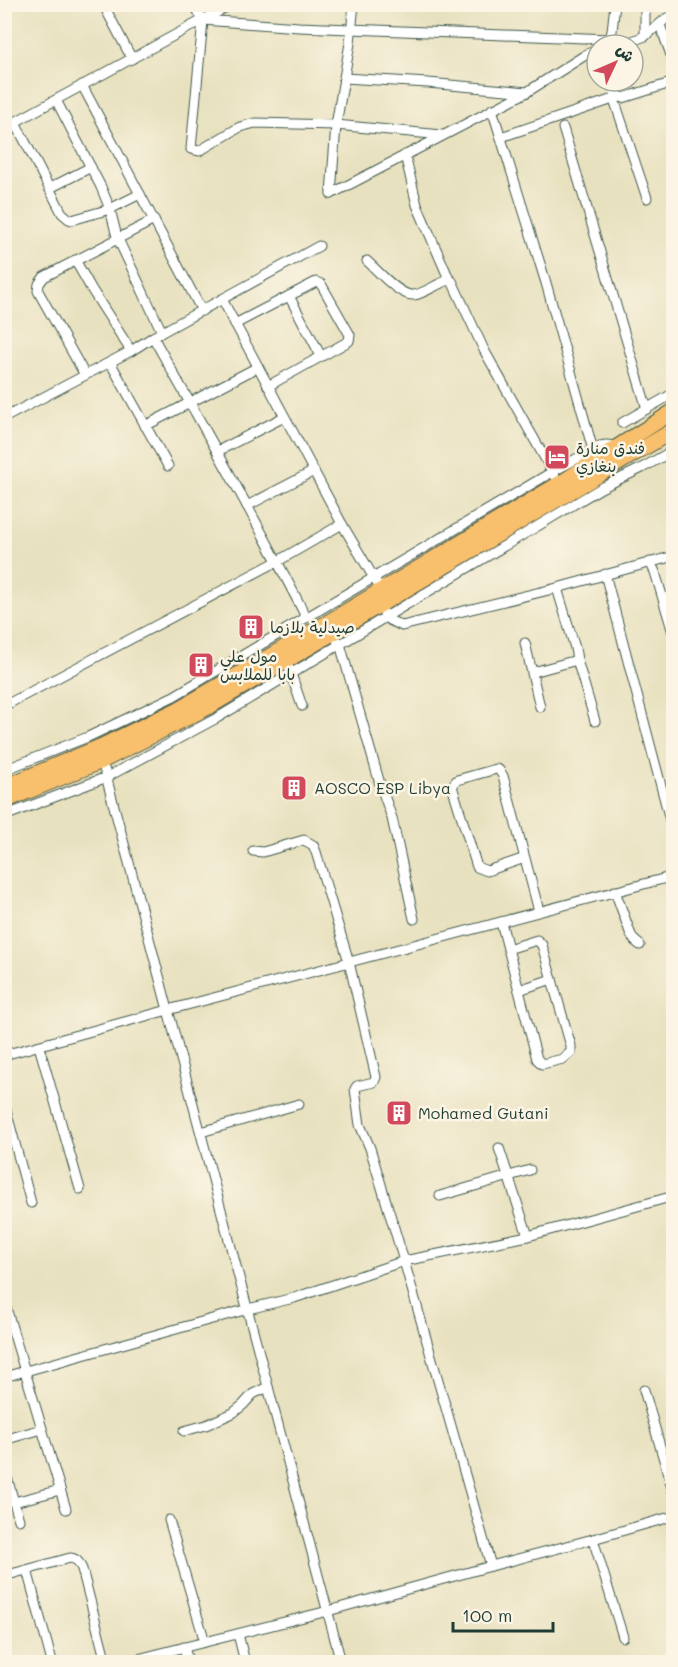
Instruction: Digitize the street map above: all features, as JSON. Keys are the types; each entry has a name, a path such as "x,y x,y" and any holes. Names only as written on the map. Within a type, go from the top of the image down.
{"highway":[{"path":"4,801 213,712 246,692 284,654 336,639 381,597 556,478 617,446 674,411"},
{"path":"4,787 153,722 284,654 674,430"}],"street":[{"path":"103,4 132,59"},
{"path":"194,4 203,20 191,149 199,151 240,127 255,123 336,125 442,135"},
{"path":"4,128 232,4"},
{"path":"354,4 336,125 331,194 527,92 585,55"},
{"path":"610,33 615,4"},
{"path":"645,4 645,33"},
{"path":"645,36 674,15"},
{"path":"203,20 585,41"},
{"path":"660,25 674,63"},
{"path":"344,78 527,92"},
{"path":"501,137 616,98 628,98 674,82"},
{"path":"82,85 202,311"},
{"path":"614,93 647,198"},
{"path":"56,100 91,167 110,209 117,237 162,332"},
{"path":"492,109 546,283 593,450"},
{"path":"15,122 62,213 69,219 110,209 140,194"},
{"path":"563,128 647,409"},
{"path":"405,155 417,205 449,279 452,281 484,350 556,478 593,450 606,445 617,446"},
{"path":"50,188 91,167"},
{"path":"85,375 38,291 39,284 44,277 117,237 154,220"},
{"path":"4,418 131,351 320,246"},
{"path":"75,260 131,351"},
{"path":"367,261 406,294 414,295 449,279"},
{"path":"235,324 319,282 350,334 349,341 268,386"},
{"path":"289,296 321,356"},
{"path":"222,300 395,624 402,626 557,588 674,555"},
{"path":"153,337 218,451 306,617"},
{"path":"110,362 168,466"},
{"path":"145,426 258,367"},
{"path":"622,423 674,393"},
{"path":"218,451 284,417"},
{"path":"4,770 88,736 174,696 284,654 306,617 381,597 591,494 674,450"},
{"path":"247,506 314,471"},
{"path":"4,706 278,561 342,524"},
{"path":"650,562 674,636"},
{"path":"605,574 674,835"},
{"path":"557,588 595,721"},
{"path":"336,639 392,818 414,919"},
{"path":"525,643 540,707"},
{"path":"284,654 302,706"},
{"path":"533,672 577,660"},
{"path":"4,816 107,777 213,712"},
{"path":"102,761 342,1662"},
{"path":"525,858 487,871 477,867 452,786 454,782 488,770 499,770 503,776 525,858 539,911"},
{"path":"253,851 263,852 304,840 313,845 349,962 376,1077 374,1082 357,1086 355,1089 360,1125 370,1148 404,1262 491,1566"},
{"path":"4,1055 674,876"},
{"path":"615,891 631,935 640,945"},
{"path":"501,922 508,949 538,1062 549,1063 563,1059 571,1052 571,1046 540,942 537,940 508,949"},
{"path":"519,990 552,979"},
{"path":"39,1046 80,1189"},
{"path":"4,1103 31,1203"},
{"path":"201,1132 299,1104"},
{"path":"499,1148 528,1236"},
{"path":"440,1196 530,1170"},
{"path":"4,1377 294,1298 404,1262 528,1236 674,1196"},
{"path":"4,1301 66,1509"},
{"path":"184,1431 206,1425 233,1413 253,1394 268,1387"},
{"path":"644,1390 674,1495"},
{"path":"4,1440 42,1429"},
{"path":"4,1467 19,1520"},
{"path":"14,1502 60,1490"},
{"path":"126,1662 154,1659 184,1647 328,1611 674,1516"},
{"path":"169,1520 205,1642"},
{"path":"593,1539 623,1637"},
{"path":"4,1576 75,1558 79,1562 106,1662"},
{"path":"27,1570 52,1662"},
{"path":"238,1634 245,1662"},
{"path":"184,1647 188,1662"}],"place":[{"name":"فندق منارة بنغازي","path":"557,457"},
{"name":"صيدلية بلازما","path":"251,627"},
{"name":"مول علي بابا للملابس","path":"201,665"},
{"name":"AOSCO ESP Libya","path":"294,788"},
{"name":"Mohamed Gutani","path":"399,1113"}]}
